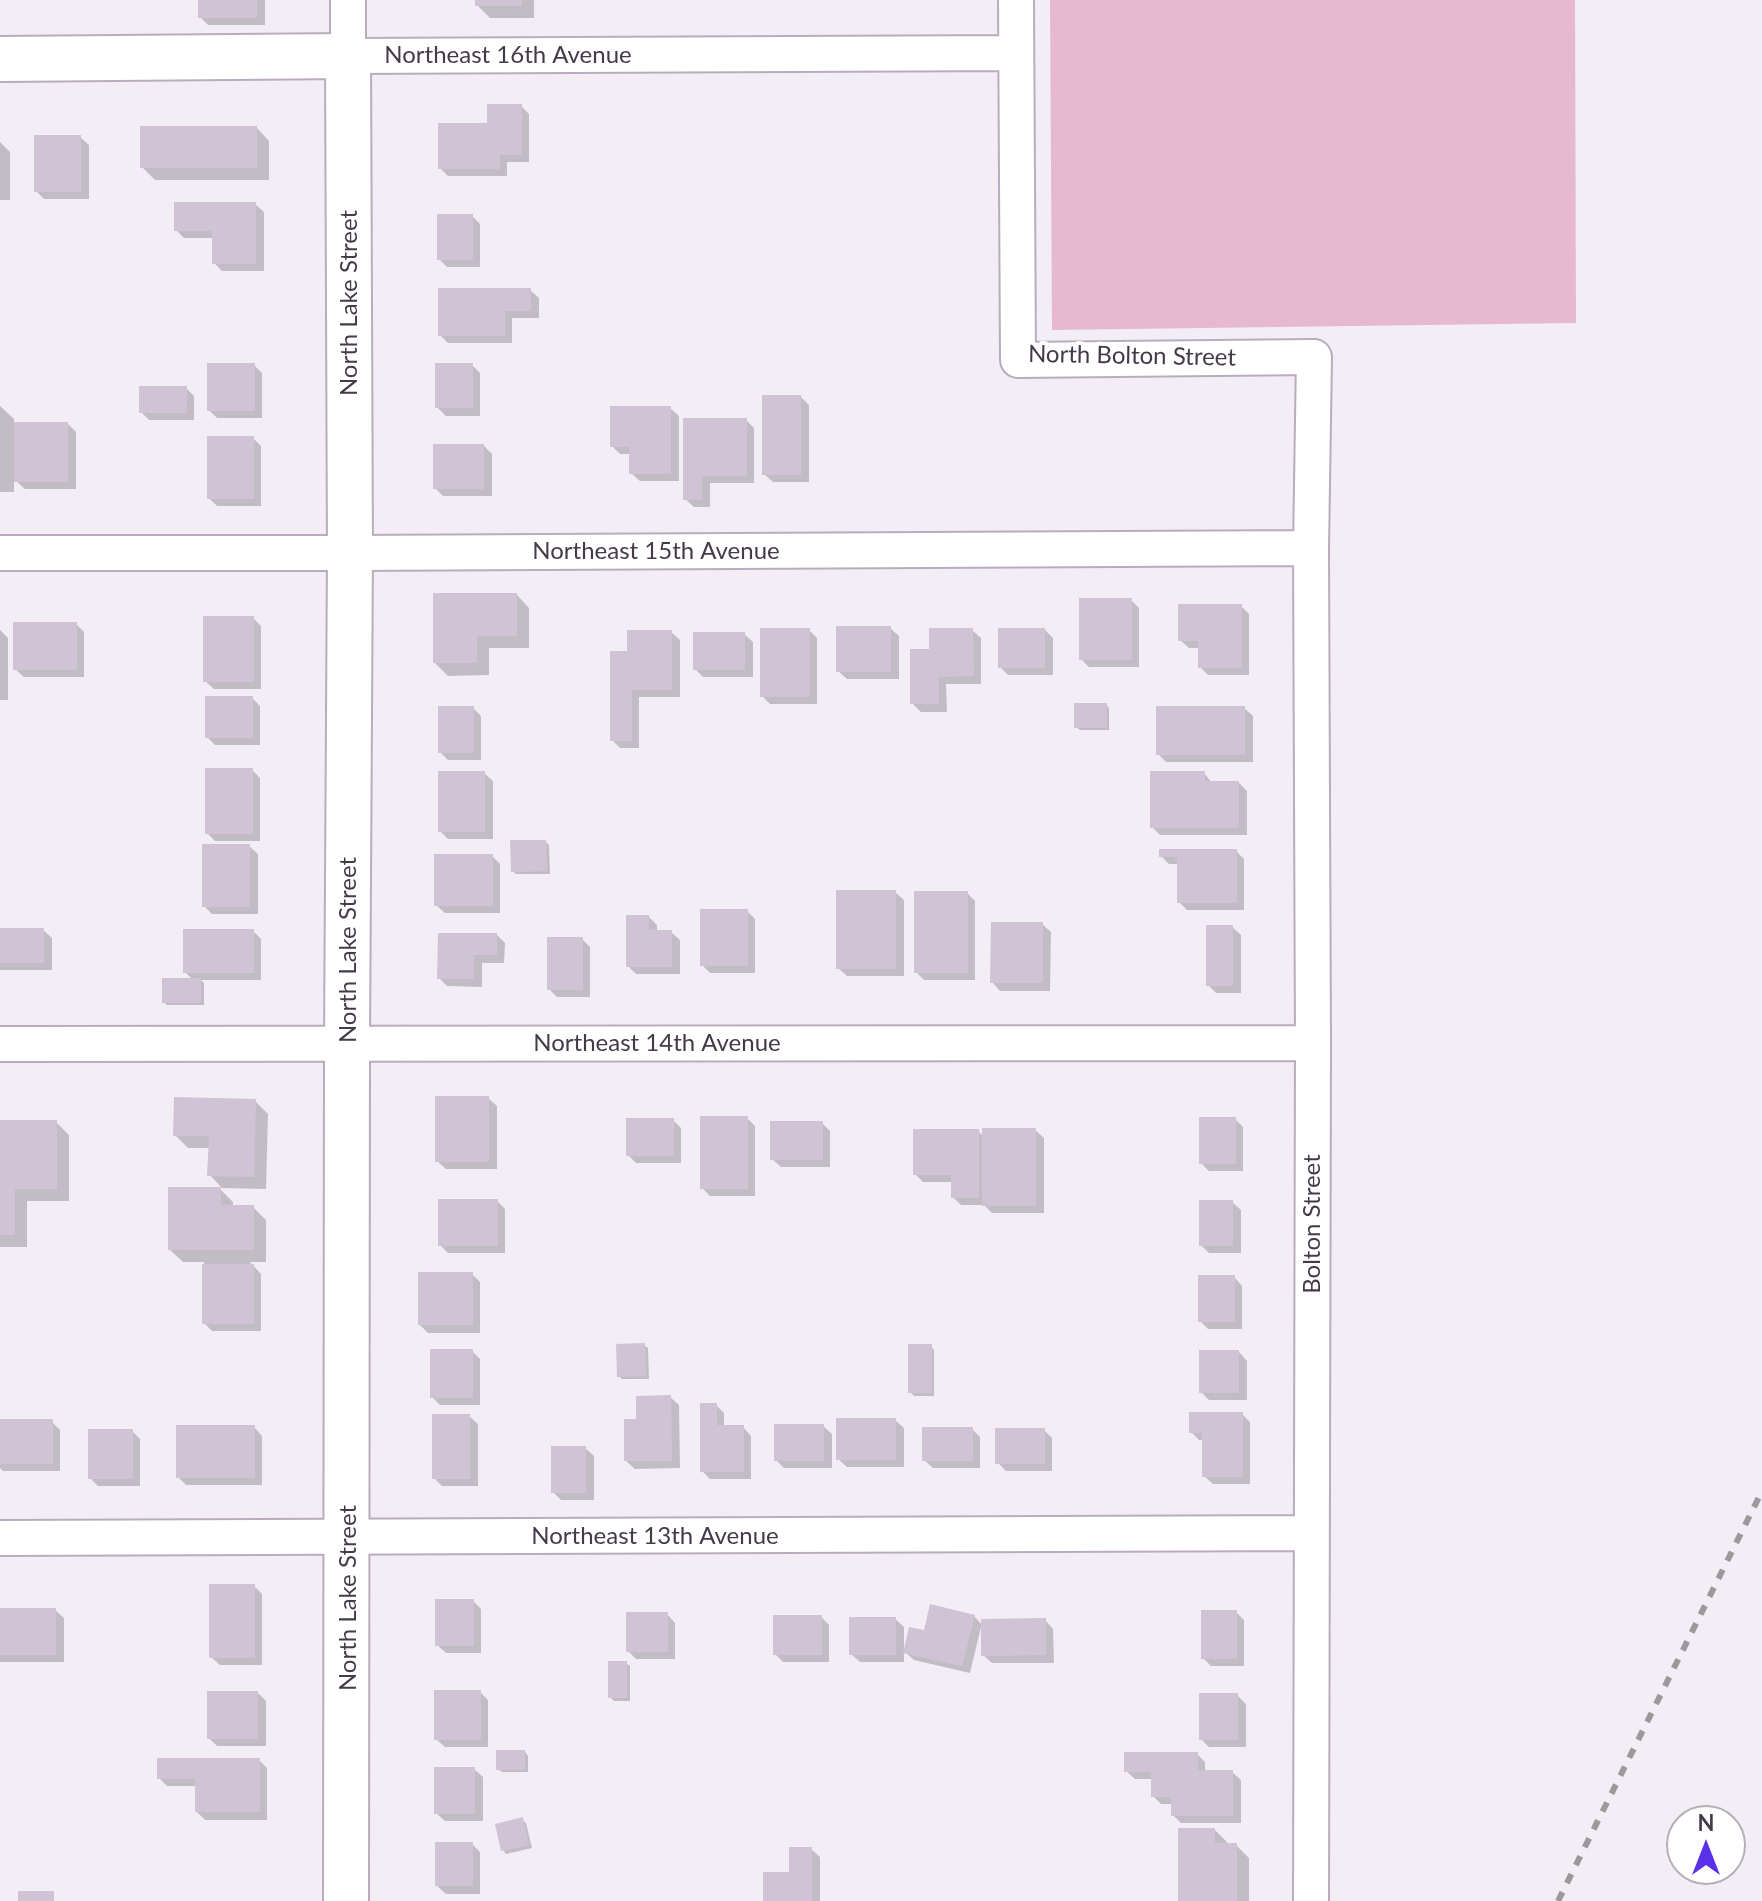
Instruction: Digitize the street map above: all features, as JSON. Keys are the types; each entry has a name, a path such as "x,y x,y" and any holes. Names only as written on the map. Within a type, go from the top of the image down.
{"street":[{"name":"North Lake Street","path":"346,1901 350,553 348,0"},
{"name":"North Bolton Street","path":"1016,0 1018,360 1314,357 1311,548"},
{"name":"Northeast 16th Avenue","path":"0,59 1016,53"},
{"name":"Northeast 15th Avenue","path":"0,553 1311,548"},
{"name":"Bolton Street","path":"1311,548 1311,1901"},
{"name":"Northeast 14th Avenue","path":"0,1044 1313,1043"},
{"name":"Northeast 13th Avenue","path":"0,1538 1311,1533"}],"shaded area":[{"path":"1050,0 1575,0 1576,323 1052,330"}],"building":[{"path":"198,0 257,0 257,18 198,18"},
{"path":"475,0 522,0 522,6 475,6"},
{"path":"487,104 522,104 522,155 500,155 500,169 438,169 438,123 487,123"},
{"path":"140,126 257,126 257,168 140,168"},
{"path":"34,135 81,135 81,192 34,192"},
{"path":"174,202 256,202 256,264 212,264 212,231 174,231"},
{"path":"437,214 473,214 473,260 437,260"},
{"path":"438,288 531,288 531,311 505,311 505,336 438,336"},
{"path":"207,363 255,363 255,411 207,411"},
{"path":"435,363 473,363 473,408 435,408"},
{"path":"139,386 187,386 187,413 139,413"},
{"path":"762,395 801,395 801,475 762,475"},
{"path":"610,406 671,406 671,474 629,474 629,447 610,447"},
{"path":"683,418 747,418 747,476 702,476 702,500 683,500"},
{"path":"14,422 68,422 68,482 14,482"},
{"path":"207,436 254,436 254,499 207,499"},
{"path":"433,444 484,444 484,489 433,489"},
{"path":"433,593 517,593 517,636 477,636 477,663 433,663"},
{"path":"1079,598 1132,598 1132,660 1079,660"},
{"path":"1178,604 1242,604 1242,668 1198,668 1198,641 1178,641"},
{"path":"203,616 254,616 254,682 203,682"},
{"path":"13,622 77,622 77,670 13,670"},
{"path":"836,626 891,626 891,672 836,672"},
{"path":"760,628 810,628 810,697 760,697"},
{"path":"929,628 973,628 974,676 939,677 939,704 910,704 910,649 929,649"},
{"path":"998,628 1045,628 1045,668 998,668"},
{"path":"627,630 672,630 672,690 632,690 632,741 610,741 610,651 627,651"},
{"path":"693,632 745,632 745,670 693,670"},
{"path":"205,696 253,696 253,738 205,738"},
{"path":"1074,703 1107,703 1107,728 1074,728"},
{"path":"438,706 474,706 474,753 438,753"},
{"path":"1156,706 1245,706 1245,755 1156,755"},
{"path":"205,768 253,768 253,834 205,834"},
{"path":"438,771 485,771 485,832 438,832"},
{"path":"1150,771 1205,771 1205,781 1239,781 1239,828 1150,828"},
{"path":"510,840 546,840 547,871 511,872"},
{"path":"202,844 250,844 250,907 202,907"},
{"path":"1159,849 1237,849 1237,903 1177,903 1177,857 1159,857"},
{"path":"434,854 493,854 493,906 434,906"},
{"path":"836,890 896,890 896,969 836,969"},
{"path":"914,891 968,891 968,973 914,973"},
{"path":"700,909 748,909 748,966 700,966"},
{"path":"626,915 649,915 649,930 672,930 672,967 626,967"},
{"path":"991,922 1043,922 1043,983 990,983"},
{"path":"1206,925 1233,925 1233,986 1206,986"},
{"path":"0,928 44,928 44,963 0,963"},
{"path":"183,929 254,929 254,973 183,973"},
{"path":"438,933 497,933 497,955 474,955 474,979 437,979"},
{"path":"547,937 583,937 583,990 547,990"},
{"path":"162,978 201,978 201,1003 162,1003"},
{"path":"435,1096 489,1096 489,1162 435,1162"},
{"path":"174,1097 256,1099 254,1177 207,1176 209,1136 173,1136"},
{"path":"700,1116 748,1116 748,1189 700,1189"},
{"path":"1199,1117 1236,1117 1236,1164 1199,1164"},
{"path":"626,1118 674,1118 674,1156 626,1156"},
{"path":"0,1120 57,1120 57,1189 15,1189 15,1235 0,1235"},
{"path":"770,1121 823,1121 823,1160 770,1160"},
{"path":"982,1128 1036,1128 1036,1206 982,1206"},
{"path":"913,1129 979,1129 979,1198 951,1198 951,1175 913,1175"},
{"path":"168,1187 221,1187 221,1205 254,1205 254,1250 168,1250"},
{"path":"438,1199 498,1199 498,1246 438,1246"},
{"path":"1199,1200 1233,1200 1233,1246 1199,1246"},
{"path":"202,1264 254,1264 254,1324 202,1324"},
{"path":"418,1272 473,1272 473,1325 418,1325"},
{"path":"1198,1275 1235,1275 1235,1322 1198,1322"},
{"path":"645,1343 646,1376 617,1377 616,1344"},
{"path":"908,1344 932,1344 932,1393 908,1393"},
{"path":"430,1349 473,1349 473,1398 430,1398"},
{"path":"1199,1350 1239,1350 1239,1393 1199,1393"},
{"path":"671,1395 672,1461 624,1461 624,1419 636,1419 636,1396"},
{"path":"700,1403 717,1403 717,1425 744,1425 744,1472 700,1472"},
{"path":"1189,1412 1243,1412 1243,1477 1202,1477 1202,1433 1189,1433"},
{"path":"432,1414 470,1414 470,1479 432,1479"},
{"path":"836,1418 896,1418 896,1460 836,1460"},
{"path":"0,1419 53,1419 53,1464 0,1464"},
{"path":"774,1424 824,1424 824,1461 774,1461"},
{"path":"176,1425 255,1425 255,1478 176,1478"},
{"path":"922,1427 973,1427 973,1461 922,1461"},
{"path":"995,1428 1045,1428 1045,1464 995,1464"},
{"path":"88,1429 133,1429 133,1479 88,1479"},
{"path":"551,1446 586,1446 586,1493 551,1493"},
{"path":"209,1584 255,1584 255,1658 209,1658"},
{"path":"435,1599 474,1599 474,1646 435,1646"},
{"path":"930,1604 975,1615 962,1666 903,1653 909,1627 924,1630"},
{"path":"0,1608 56,1608 56,1655 0,1655"},
{"path":"1201,1610 1237,1610 1237,1659 1201,1659"},
{"path":"626,1612 668,1612 668,1652 626,1652"},
{"path":"773,1615 822,1615 822,1655 773,1655"},
{"path":"849,1617 896,1617 896,1655 849,1655"},
{"path":"1046,1618 1046,1655 981,1656 981,1619"},
{"path":"608,1661 627,1661 627,1698 608,1698"},
{"path":"434,1690 481,1690 481,1740 434,1740"},
{"path":"207,1691 258,1691 258,1739 207,1739"},
{"path":"1199,1693 1238,1693 1238,1740 1199,1740"},
{"path":"496,1750 525,1750 525,1770 496,1770"},
{"path":"1124,1752 1198,1752 1198,1770 1233,1770 1233,1816 1171,1816 1171,1797 1151,1797 1151,1772 1124,1772"},
{"path":"157,1758 260,1758 260,1812 195,1812 195,1779 157,1779"},
{"path":"434,1767 475,1767 475,1814 434,1814"},
{"path":"523,1817 529,1845 501,1851 495,1824"},
{"path":"1178,1828 1215,1828 1215,1843 1237,1843 1237,1901 1178,1901"},
{"path":"435,1842 473,1842 473,1886 435,1886"},
{"path":"789,1847 812,1847 812,1901 763,1901 763,1872 789,1872"},
{"path":"18,1891 54,1891 54,1901 18,1901"}],"railway":[{"path":"1558,1901 1762,1491"}]}
